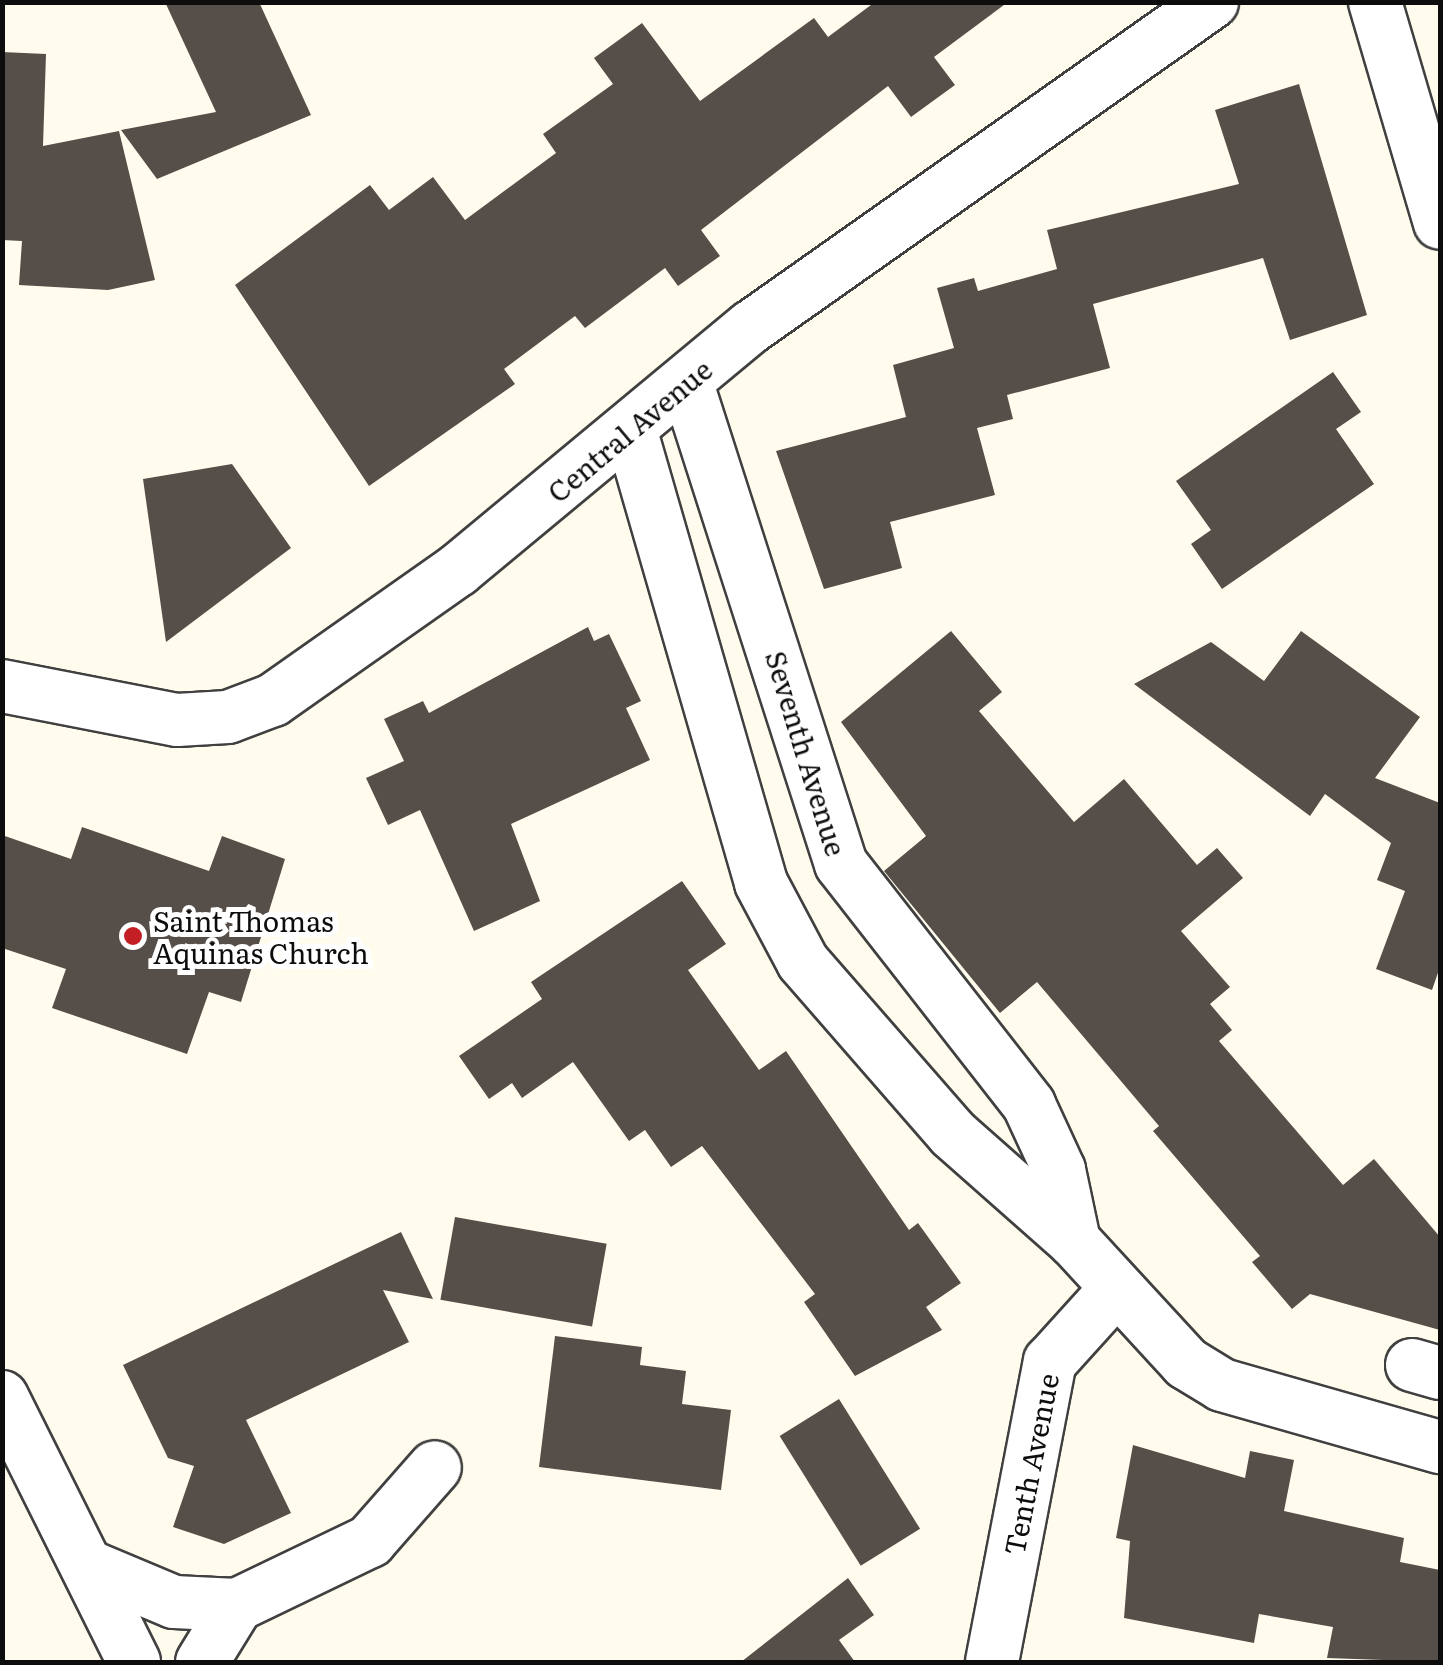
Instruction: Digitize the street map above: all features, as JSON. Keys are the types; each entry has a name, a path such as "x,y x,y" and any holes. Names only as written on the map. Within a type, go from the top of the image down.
{"street":[{"name":"Central Avenue","path":"2,686 155,718 240,714 424,596 631,432 750,326 1212,2"},
{"path":"1375,2 1440,224"},
{"name":"Seventh Avenue","path":"688,384 840,864 1029,1105 1059,1170 1074,1242"},
{"name":"Seventh Avenue","path":"631,432 782,932 953,1134 1074,1242 1166,1346 1222,1385 1440,1448"},
{"name":"Tenth Avenue","path":"992,1662 1050,1362 1115,1290"},
{"path":"2,1397 134,1662"},
{"path":"88,1566 174,1602 236,1605 370,1541 435,1467"},
{"path":"202,1662 236,1605"}],"building":[{"path":"165,2 259,2 311,115 157,179 121,130 216,112"},
{"path":"875,2 1008,2 934,57 955,85 911,117 888,86 701,230 720,256 678,286 665,268 585,328 575,316 504,369 515,384 369,486 235,285 370,185 389,210 433,177 465,220 556,153 543,134 613,84 594,58 642,23 700,101 814,18 828,37"},
{"path":"2,52 46,54 43,146 119,131 155,280 108,290 19,285 22,241 2,240"},
{"path":"1299,84 1367,315 1290,340 1263,258 1093,304 1110,368 1007,395 1013,419 977,428 995,495 890,522 902,568 824,589 776,451 906,417 893,365 954,348 937,288 974,278 978,291 1057,269 1047,230 1239,184 1215,110"},
{"path":"1333,372 1361,412 1336,429 1374,484 1222,589 1191,544 1211,530 1176,481"},
{"path":"232,464 291,548 166,642 143,479"},
{"path":"588,627 594,641 609,634 641,701 626,708 650,760 511,824 540,901 474,931 420,810 388,825 366,778 404,761 384,719 423,701 429,713"},
{"path":"951,631 1002,692 979,711 1074,822 1124,779 1197,865 1217,848 1243,878 1181,931 1230,987 1210,1004 1232,1030 1219,1041 1343,1185 1374,1159 1440,1237 1440,1330 1310,1294 1292,1309 1252,1262 1260,1256 1153,1131 1159,1126 1037,982 1000,1013 884,871 926,836 841,722"},
{"path":"1301,631 1420,717 1375,778 1440,803 1440,967 1432,990 1376,969 1405,891 1377,880 1391,843 1325,794 1310,816 1134,684 1211,642 1264,681"},
{"name":"Saint Thomas Aquinas Church","path":"82,827 209,871 222,836 285,859 241,1002 209,992 187,1054 52,1008 66,969 2,948 2,835 71,859"},
{"path":"682,881 726,944 688,970 759,1070 786,1051 909,1230 918,1223 961,1283 926,1307 942,1330 855,1376 804,1302 815,1294 702,1146 671,1167 645,1130 629,1141 573,1062 522,1098 512,1083 489,1099 459,1056 542,999 531,982"},
{"path":"455,1217 607,1244 592,1326 440,1300"},
{"path":"401,1232 433,1299 383,1290 409,1342 246,1420 291,1513 224,1544 173,1527 194,1466 168,1458 123,1365"},
{"path":"555,1336 642,1347 640,1365 686,1371 682,1404 731,1410 721,1490 539,1467"},
{"path":"839,1399 920,1529 861,1566 780,1436"},
{"path":"1133,1445 1245,1478 1250,1451 1294,1460 1284,1511 1404,1538 1400,1562 1440,1570 1440,1662 1327,1658 1333,1627 1259,1614 1254,1643 1124,1618 1130,1541 1116,1538"},
{"path":"848,1578 874,1615 839,1640 855,1662 741,1662"}],"place":[{"name":"Saint Thomas Aquinas Church","path":"133,936"}]}
